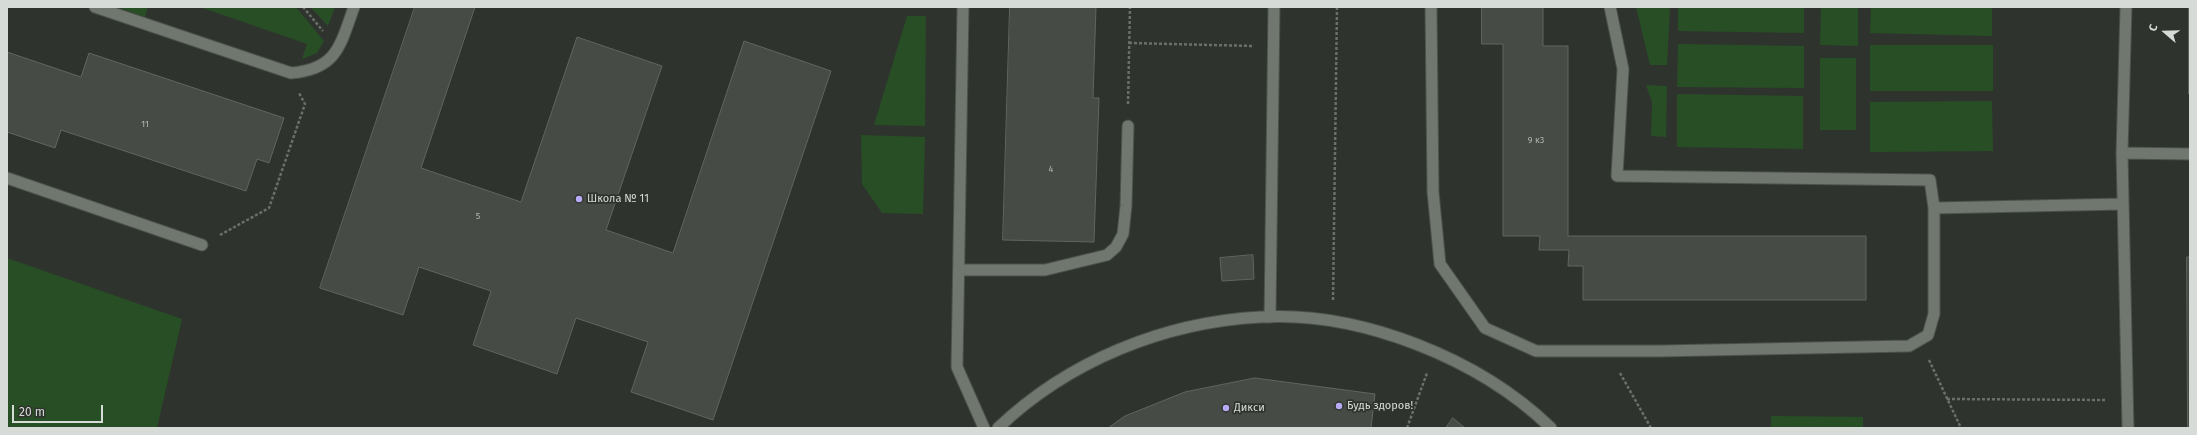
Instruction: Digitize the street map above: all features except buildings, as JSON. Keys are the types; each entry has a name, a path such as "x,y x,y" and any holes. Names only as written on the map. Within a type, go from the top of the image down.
{"street":[{"path":"95,7 291,73 318,68 333,58 354,7"},
{"path":"963,7 957,367 984,428"},
{"path":"1270,317 1274,7"},
{"path":"1431,7 1433,192 1440,264 1485,328 1536,350 1608,351 1909,346 1928,335 1934,314 1934,208 1930,180 1617,176 1623,69 1610,7"},
{"path":"2126,7 2122,153 2128,428"},
{"path":"959,270 1045,270 1107,255 1116,247 1123,234 1126,206 1128,126"},
{"path":"2122,153 2190,154"},
{"path":"7,178 202,245"},
{"path":"1934,208 2123,204"},
{"path":"998,428 1020,409 1055,383 1092,361 1132,344 1173,330 1216,322 1270,317 1333,322 1388,334 1435,352 1468,367 1504,390 1551,428"}],"path":[{"path":"303,7 337,49"},
{"path":"1128,126 1130,7"},
{"path":"1333,322 1337,7"},
{"path":"1129,43 1273,46"},
{"path":"202,245 269,208 305,104 291,73"},
{"path":"1919,340 1961,428"},
{"path":"1608,351 1651,428"},
{"path":"1407,428 1435,352"},
{"path":"1947,399 2128,400"}],"green space":[{"path":"117,7 148,7 145,17"},
{"path":"200,7 296,7 324,41 317,53 302,59 307,44"},
{"path":"310,7 335,7 328,26"},
{"path":"1636,7 1670,7 1667,65 1650,65"},
{"path":"1678,7 1804,7 1804,33 1678,31"},
{"path":"1821,7 1858,7 1858,46 1820,45"},
{"path":"1871,7 1992,7 1992,36 1870,33"},
{"path":"907,16 926,16 925,126 874,125"},
{"path":"1678,44 1804,46 1804,88 1677,87"},
{"path":"1870,45 1993,45 1993,91 1870,91"},
{"path":"1820,58 1856,58 1856,130 1820,130"},
{"path":"1646,85 1667,86 1666,137 1651,136 1652,102"},
{"path":"1677,94 1803,96 1803,149 1677,147"},
{"path":"1992,101 1993,151 1870,152 1870,102"},
{"path":"861,135 925,137 923,214 882,213 862,184"},
{"path":"7,258 182,319 157,428 7,428"},
{"path":"1771,416 1863,417 1863,428 1771,428"}],"place":[{"name":"Школа № 11","path":"579,199"},
{"name":"Будь здоров!","path":"1339,406"},
{"name":"Дикси","path":"1226,408"}]}
